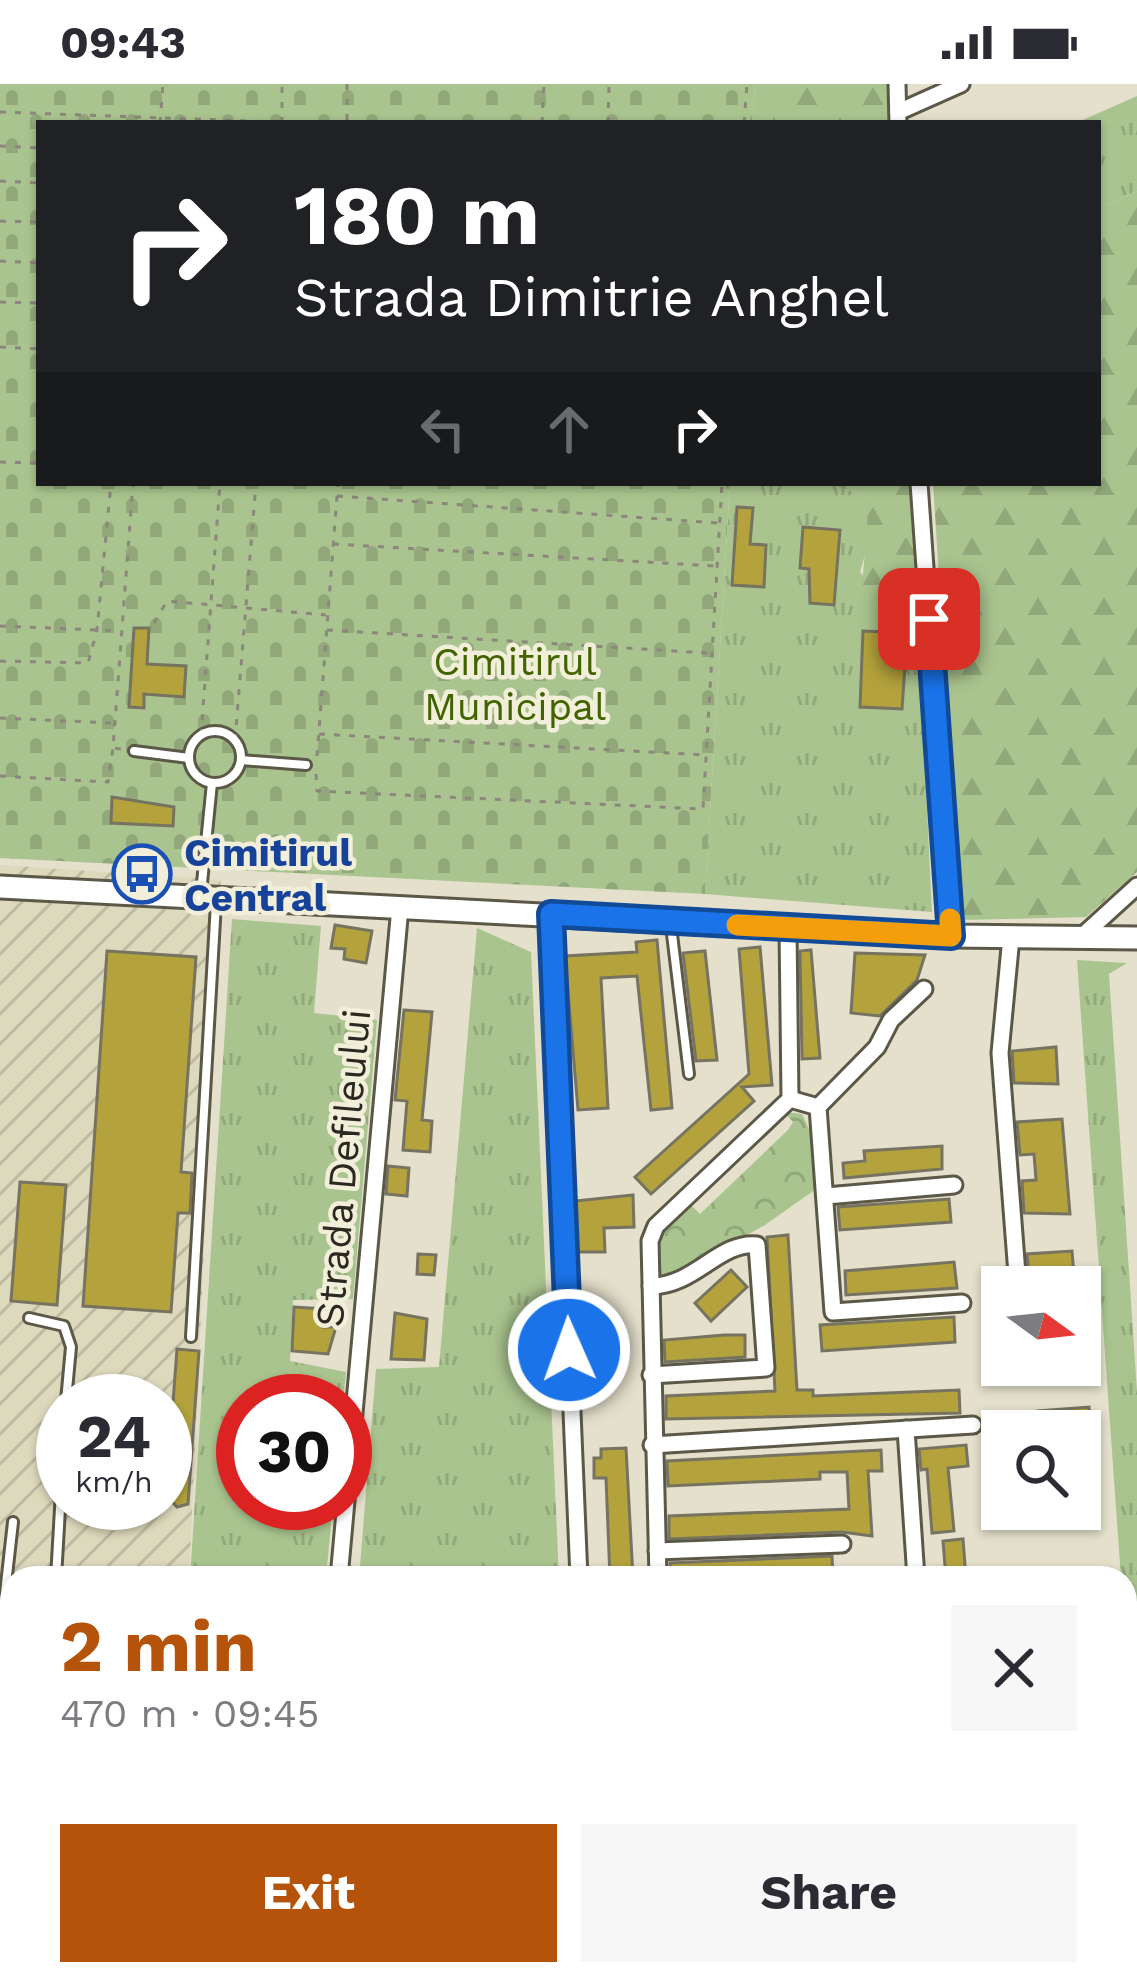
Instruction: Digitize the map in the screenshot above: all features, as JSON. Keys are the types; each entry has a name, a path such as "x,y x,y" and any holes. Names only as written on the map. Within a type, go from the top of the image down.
{"street":[{"path":"897,84 898,118 961,84"},
{"path":"919,486 951,936"},
{"path":"1080,938 1137,886"},
{"path":"0,887 951,936 1137,938"},
{"name":"Strada Defileului","path":"340,1566 400,907"},
{"path":"551,914 579,1566"},
{"path":"658,1566 651,1375 656,1226 790,1099 788,928"},
{"path":"1011,937 1000,1052 1016,1266"},
{"path":"924,989 818,1107 833,1312 962,1303"},
{"path":"790,1099 818,1107"},
{"path":"826,1196 954,1185"},
{"path":"651,1286 680,1284 716,1258 757,1245 766,1368 651,1375"},
{"path":"652,1445 973,1425"},
{"path":"906,1429 915,1566"},
{"path":"657,1551 842,1544"}],"lane":[{"path":"218,731 235,740 241,760 234,775 212,783 196,775 189,758 201,735 218,731"},
{"path":"134,751 189,758"},
{"path":"241,760 306,765"},
{"path":"191,1336 212,783"},
{"path":"670,920 689,1074"},
{"path":"29,1318 64,1326 70,1347 68,1374"},
{"path":"8,1566 13,1522"},
{"path":"57,1566 59,1530"}],"path":[{"path":"0,112 160,120 163,84"},
{"path":"282,84 282,120"},
{"path":"347,84 347,120"},
{"path":"542,120 544,84"},
{"path":"608,120 609,84"},
{"path":"744,120 747,84"},
{"path":"0,146 36,148"},
{"path":"0,181 36,183"},
{"path":"0,221 36,222"},
{"path":"0,261 36,263"},
{"path":"0,302 36,303"},
{"path":"0,347 36,349"},
{"path":"0,462 36,463"},
{"path":"0,661 88,664 98,630 111,486"},
{"path":"0,776 108,782 133,486"},
{"path":"201,735 220,486"},
{"path":"235,740 256,486"},
{"path":"338,486 317,790 703,809 722,486"},
{"path":"337,496 720,523"},
{"path":"333,544 717,566"},
{"path":"154,623 167,601 328,616"},
{"path":"0,626 122,631"},
{"path":"327,630 712,653"},
{"path":"0,718 115,723"},
{"path":"319,734 706,754"},
{"path":"113,748 134,751"}],"shaded area":[{"path":"0,865 221,880 192,1513 192,1374 36,1374 36,1530 191,1530 190,1566 0,1566"}],"green space":[{"name":"Cimitirul Municipal","path":"0,84 755,84 752,120 36,120 36,486 730,486 705,894 0,858"},
{"path":"755,84 889,84 891,120 752,120"},
{"path":"1137,96 1137,191 1101,208 1101,120 1083,120"},
{"path":"1137,191 1137,872 1086,917 961,920 933,486 1101,486 1101,208"},
{"path":"730,486 836,486 865,495 872,530 860,572 887,604 917,600 932,912 705,894"},
{"path":"836,486 911,486 917,600 863,601 865,495"},
{"path":"232,919 321,926 314,1013 377,1020 353,1299 293,1300 290,1361 346,1374 216,1374 216,1530 330,1530 327,1566 191,1566"},
{"path":"477,928 531,952 558,1566 360,1566 363,1530 372,1530 376,1369 439,1367"},
{"path":"1077,960 1127,963 1109,974 1137,1391 1137,1566 1120,1566"},
{"path":"784,1112 802,1114 819,1151 814,1161 816,1189 765,1225 661,1282 659,1229 689,1203 700,1214 788,1130 793,1122"}],"building":[{"path":"737,507 753,508 750,544 766,545 764,587 732,585"},
{"path":"803,527 840,530 834,605 810,603 809,569 800,568"},
{"path":"889,622 908,623 902,709 860,707 863,631 889,632"},
{"path":"134,628 149,628 147,664 186,666 184,697 144,694 144,708 129,707"},
{"path":"112,797 174,807 173,826 111,823"},
{"path":"335,925 372,931 366,963 344,959 345,949 331,948"},
{"path":"657,940 672,1108 651,1110 637,976 601,978 608,1108 578,1110 565,956 637,952 636,942"},
{"path":"760,947 772,1085 742,1087 754,1101 651,1194 635,1177 749,1074 739,949"},
{"path":"811,950 820,1058 802,1059 800,951"},
{"path":"107,951 196,957 181,1172 192,1173 190,1213 178,1213 171,1312 83,1306"},
{"path":"705,951 717,1060 696,1061 683,953"},
{"path":"855,953 925,955 917,980 880,1016 851,1013"},
{"path":"404,1010 432,1012 422,1120 432,1121 430,1152 403,1150 407,1101 395,1100"},
{"path":"1056,1047 1058,1084 1014,1083 1012,1051"},
{"path":"1062,1119 1070,1214 1024,1213 1022,1181 1036,1180 1034,1154 1020,1155 1017,1122"},
{"path":"942,1146 942,1169 844,1178 843,1163 865,1161 864,1151"},
{"path":"388,1166 409,1168 407,1196 386,1194"},
{"path":"20,1182 66,1185 57,1305 11,1301"},
{"path":"633,1195 634,1227 604,1228 605,1252 577,1252 575,1201"},
{"path":"949,1199 951,1222 840,1230 838,1207"},
{"path":"788,1235 797,1390 813,1390 813,1396 959,1390 960,1413 666,1419 666,1396 775,1391 767,1237"},
{"path":"1072,1251 1073,1266 1028,1266 1027,1254"},
{"path":"418,1254 436,1255 434,1275 417,1274"},
{"path":"954,1262 957,1288 846,1295 845,1271"},
{"path":"731,1270 747,1287 711,1321 695,1303"},
{"path":"294,1307 324,1309 323,1327 336,1327 328,1354 292,1351"},
{"path":"395,1313 427,1319 424,1360 391,1359"},
{"path":"954,1317 955,1342 822,1351 820,1325"},
{"path":"745,1335 745,1357 665,1362 664,1340"},
{"path":"177,1349 199,1351 192,1448 192,1374 175,1374"},
{"path":"966,1445 968,1466 948,1468 954,1531 932,1533 927,1469 921,1470 919,1449"},
{"path":"626,1448 632,1566 610,1566 606,1478 594,1478 594,1458 601,1458 601,1449"},
{"path":"881,1450 882,1471 868,1471 872,1536 842,1532 669,1539 669,1516 849,1509 847,1472 820,1472 820,1479 668,1486 667,1461"},
{"path":"963,1539 965,1566 945,1566 943,1541"},
{"path":"832,1556 832,1566 670,1566"}],"slow traffic":[{"path":"737,925 951,936 950,919"}],"place":[{"name":"Cimitirul Central","path":"142,874"}],"route":[{"path":"569,1350 551,914 951,936 929,619"}]}
